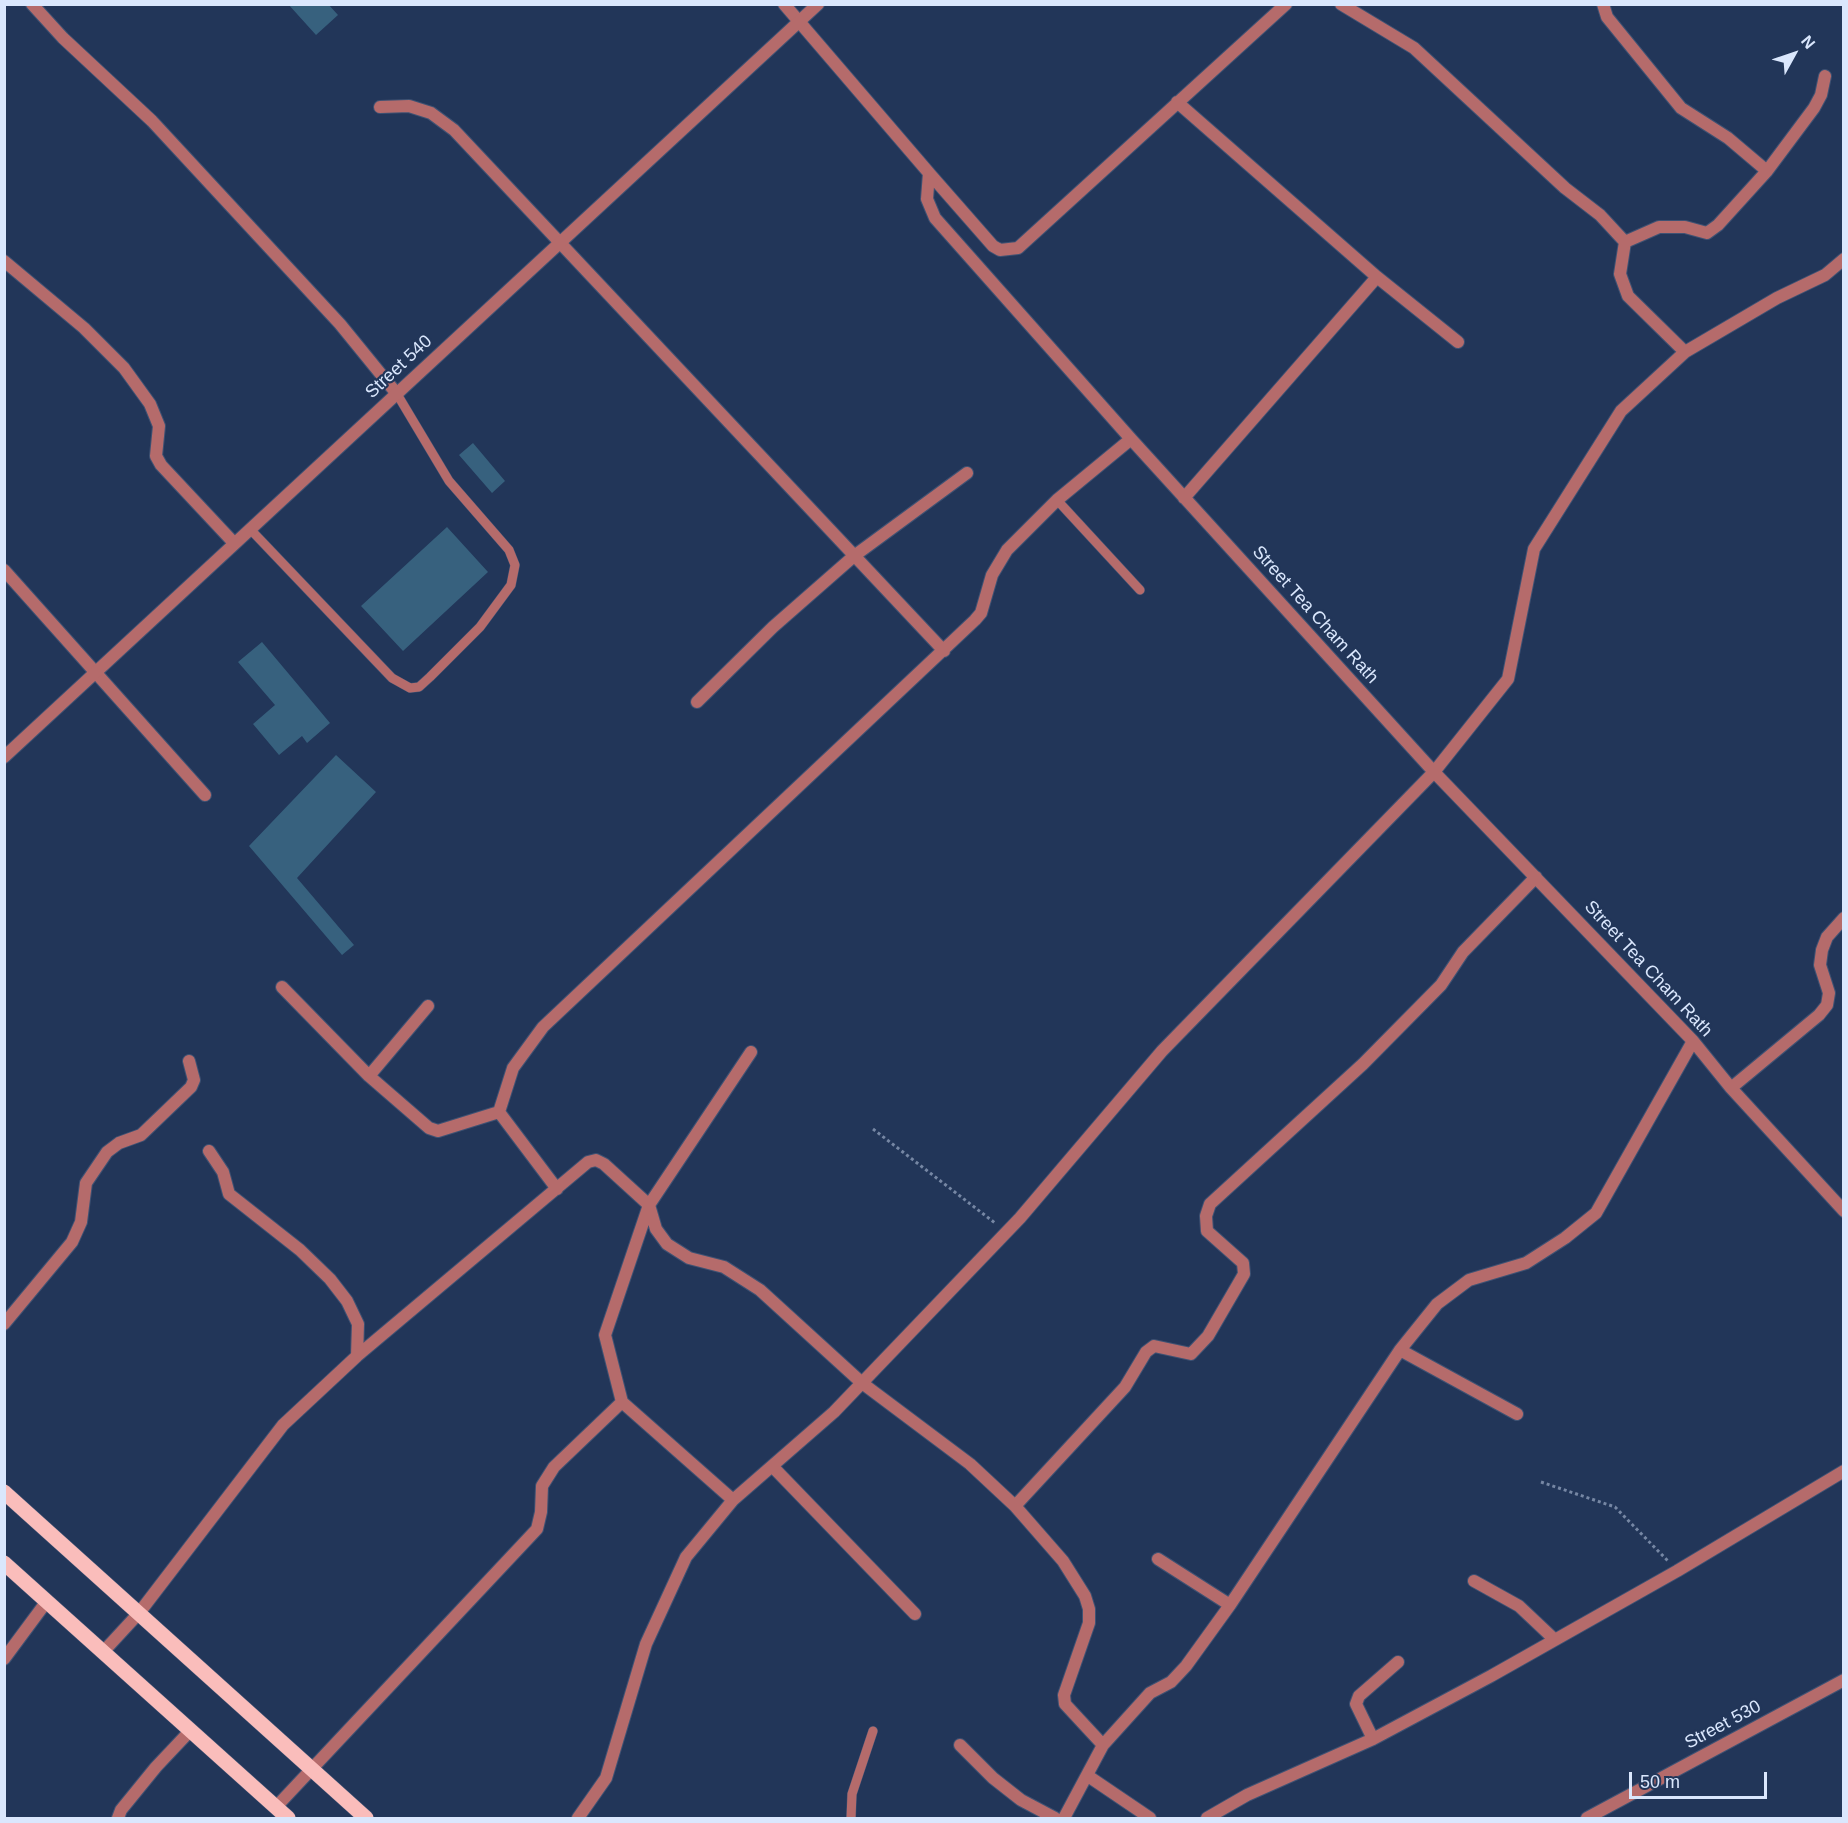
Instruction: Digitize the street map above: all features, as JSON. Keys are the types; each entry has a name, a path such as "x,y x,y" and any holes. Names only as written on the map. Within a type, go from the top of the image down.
{"main road":[{"path":"4,1492 366,1818"},
{"path":"4,1563 288,1818"}],"street":[{"path":"32,4 63,38 152,121 340,324 397,394"},
{"path":"784,4 993,246 1008,251 1018,248 1286,4"},
{"name":"Street 540","path":"4,757 818,4"},
{"path":"1341,4 1414,48 1565,188 1600,215 1625,242"},
{"path":"1603,4 1606,17 1681,108 1728,138 1767,171"},
{"path":"1625,242 1659,227 1685,227 1707,233 1730,214 1767,171 1814,108 1821,95 1825,76"},
{"path":"1177,102 1377,277 1458,342"},
{"path":"380,107 409,105 431,113 446,124 944,651"},
{"name":"Street Tea Cham Rath","path":"929,173 927,199 935,218 1184,498 1434,772 1693,1041 1731,1088 1844,1211"},
{"path":"1625,242 1620,274 1628,297 1685,352"},
{"path":"578,1818 606,1778 646,1644 686,1557 733,1500 862,1383 1007,1232 1162,1051 1434,772 1508,679 1534,549 1621,411 1685,352 1777,298 1825,275 1844,260"},
{"path":"4,261 84,328 124,368 150,404 159,426 156,456 161,465 234,543"},
{"path":"1184,498 1377,277"},
{"path":"499,1112 513,1068 543,1027 944,651 981,613 992,575 1007,550 1058,500 1131,439"},
{"path":"697,702 774,627 854,556 967,473"},
{"path":"4,570 205,795"},
{"path":"1015,1506 1125,1387 1146,1352 1154,1346 1191,1354 1208,1336 1244,1274 1243,1263 1208,1231 1206,1216 1210,1204 1363,1064 1441,985 1463,952 1536,877"},
{"path":"1731,1088 1819,1015 1827,1005 1828,993 1820,965 1822,950 1827,937 1844,918"},
{"path":"282,987 369,1076 429,1128 438,1131 499,1112"},
{"path":"369,1076 428,1006"},
{"path":"1064,1818 1103,1745 1150,1694 1171,1682 1230,1605 1400,1350 1437,1304 1469,1280 1526,1263 1565,1238 1596,1213 1693,1041"},
{"path":"733,1500 622,1402 605,1335 649,1205 752,1052"},
{"path":"4,1324 72,1242 81,1222 86,1184 107,1152 119,1143 132,1140 141,1134 191,1088 194,1080 189,1061"},
{"path":"499,1112 557,1189"},
{"path":"209,1152 223,1172 229,1194 300,1250 330,1278 347,1300 358,1324 357,1356"},
{"path":"103,1652 139,1613 283,1425 357,1356 588,1162 596,1160 604,1164 649,1205 656,1229 667,1244 689,1258 724,1267 760,1290 862,1383 970,1464 1015,1506 1063,1561 1085,1596 1089,1623 1064,1695 1065,1704 1103,1745"},
{"path":"1400,1350 1517,1414"},
{"path":"276,1807 537,1529 542,1512 542,1486 554,1467 622,1402"},
{"path":"772,1466 915,1614"},
{"path":"1207,1818 1247,1795 1373,1739 1555,1640 1677,1571 1844,1471"},
{"path":"1158,1559 1230,1605"},
{"path":"1474,1581 1519,1606 1555,1640"},
{"path":"4,1659 47,1601"},
{"path":"1373,1739 1356,1704 1359,1696 1398,1662"},
{"name":"Street 530","path":"1587,1818 1844,1680"},
{"path":"118,1818 121,1810 156,1767 190,1731"},
{"path":"960,1745 993,1778 1021,1800 1055,1818"},
{"path":"1088,1776 1150,1818"}],"lane":[{"path":"250,529 392,678 410,688 419,687 430,677 480,627 511,585 515,565 509,550 450,481 397,394"},
{"path":"1058,500 1140,590"},
{"path":"851,1818 852,1794 873,1731"}],"path":[{"path":"873,1129 1007,1232"},
{"path":"1541,1482 1615,1507 1677,1571"}],"building":[{"path":"288,4 328,4 338,15 316,35"},
{"path":"473,443 505,481 492,493 459,455"},
{"path":"447,527 488,572 403,651 361,606"},
{"path":"262,642 330,723 307,743 302,736 279,755 253,724 275,705 238,662"},
{"path":"336,755 376,792 297,878 354,945 342,955 249,846"}]}
